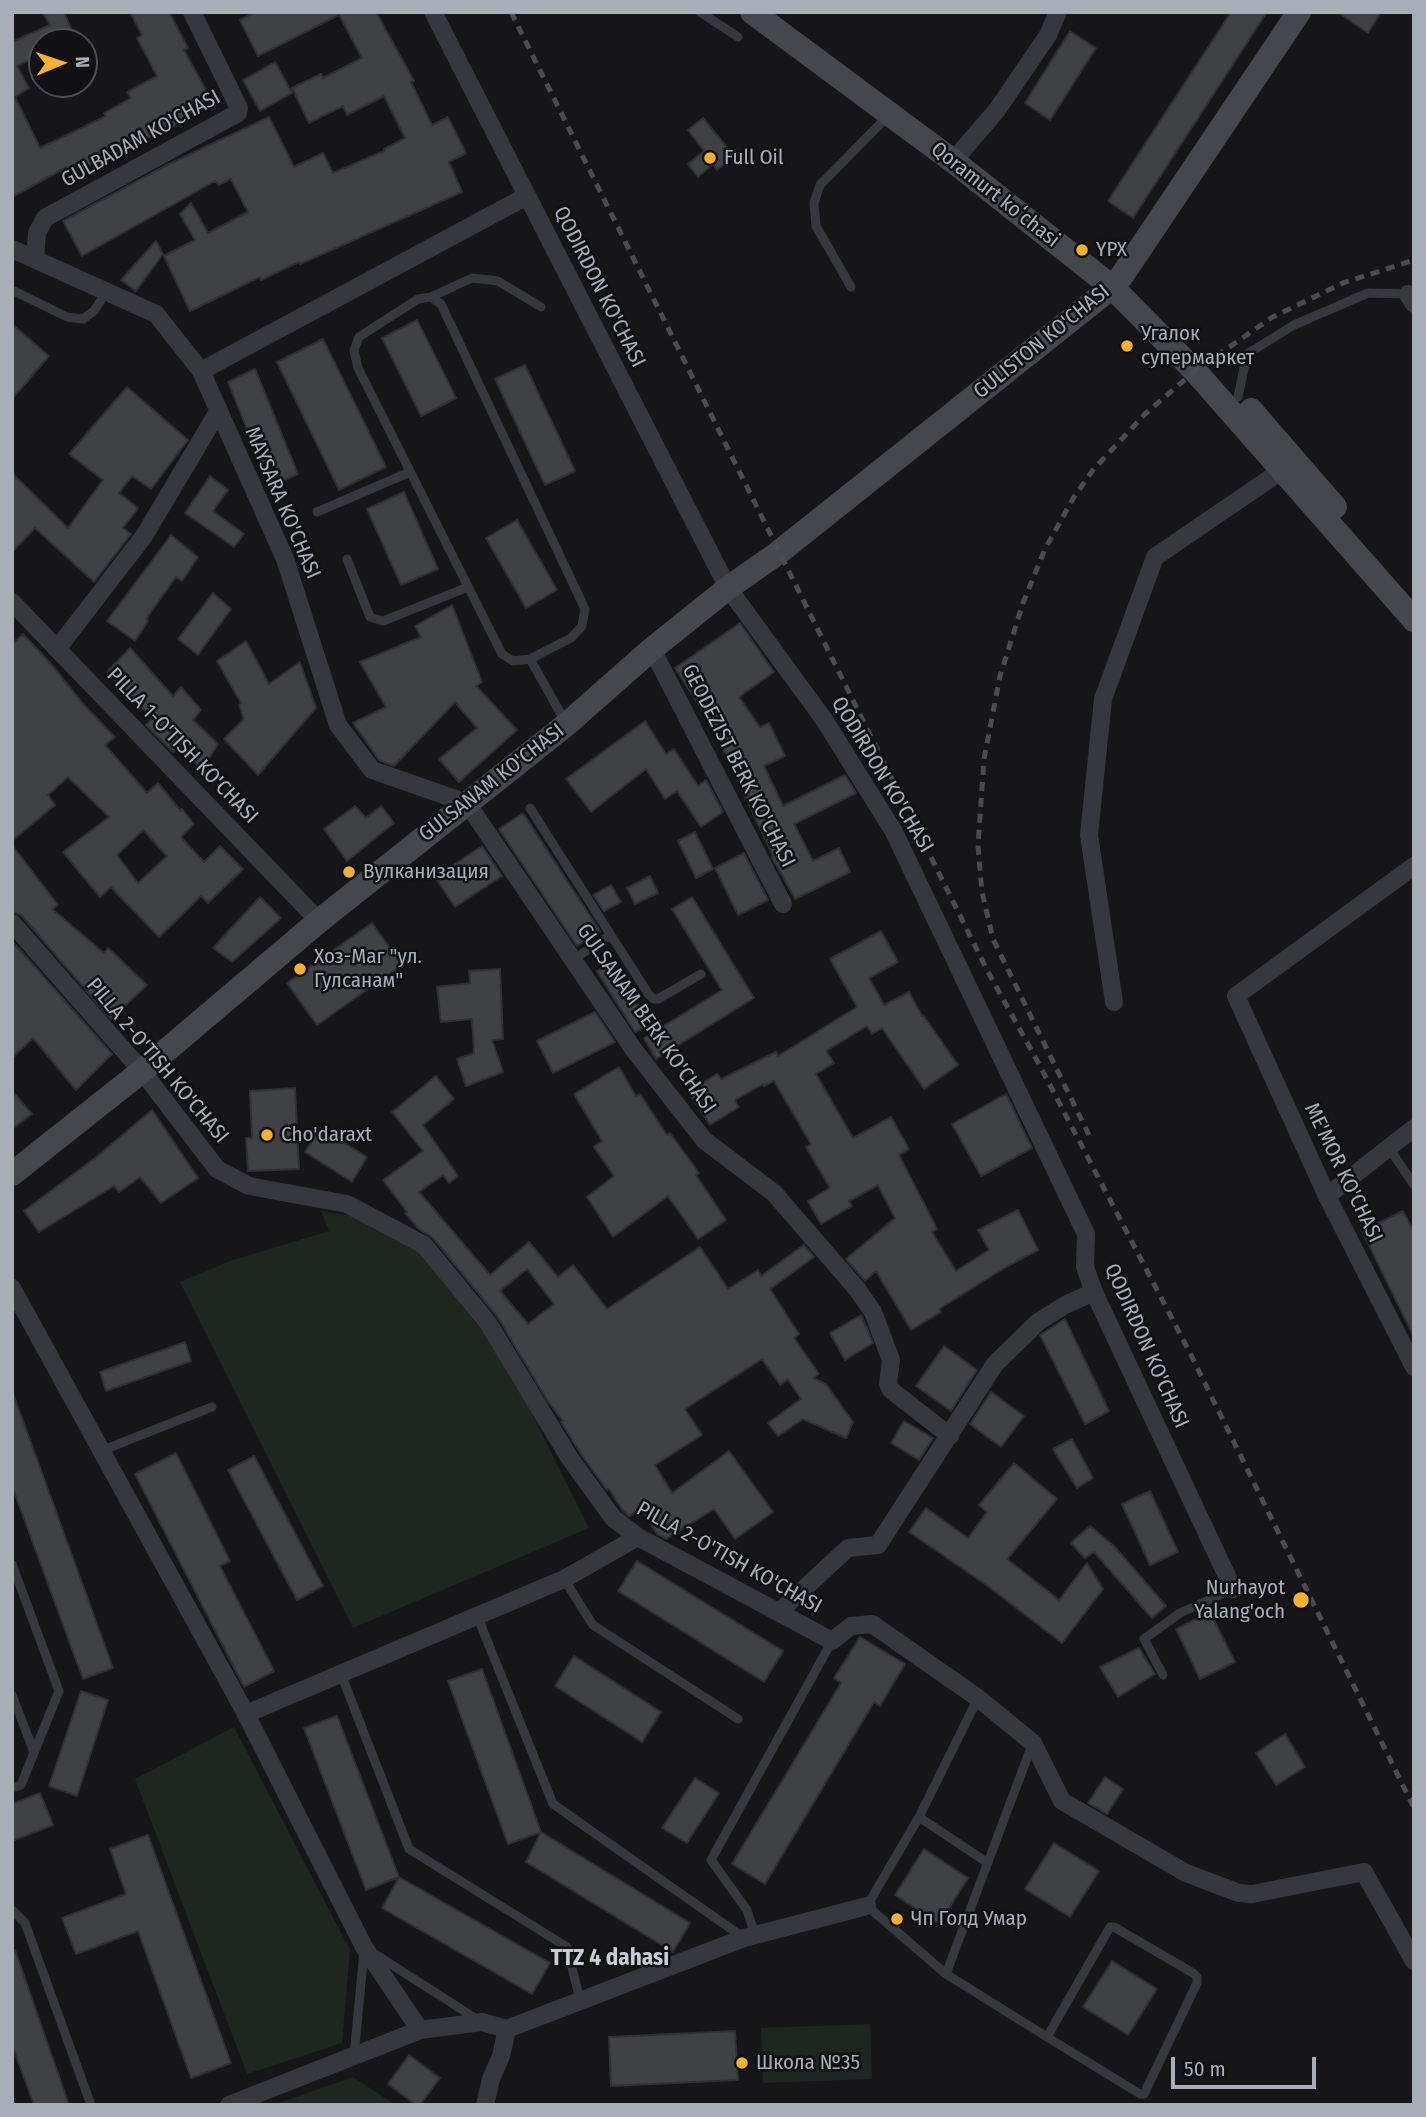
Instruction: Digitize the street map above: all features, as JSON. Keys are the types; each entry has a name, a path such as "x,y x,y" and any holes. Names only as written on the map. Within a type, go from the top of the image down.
{"main road":[{"name":"Qoramurt koʻchasi","path":"752,12 889,115 958,156"},
{"name":"Qoramurt koʻchasi","path":"773,12 1117,282 1207,362 1414,598"},
{"name":"GULISTON KO'CHASI","path":"778,553 1117,282 1299,12"},
{"name":"Qoramurt koʻchasi","path":"1117,282 1414,620"},
{"name":"GULSANAM KO'CHASI","path":"12,1174 142,1071 319,921 567,724 652,649 778,553"}],"street":[{"name":"GULBADAM KO'CHASI","path":"35,259 37,233 45,218 239,113 239,108 192,12"},
{"name":"QODIRDON KO'CHASI","path":"433,12 728,589 825,721 894,831 1086,1234 1085,1267 1094,1293 1233,1588"},
{"path":"958,156 997,110 1048,35 1056,14"},
{"path":"201,371 527,196"},
{"name":"MAYSARA KO'CHASI","path":"12,249 156,314 201,371 285,559 338,725 372,770 467,803"},
{"path":"57,649 144,536 219,410"},
{"path":"1114,1002 1089,835 1103,699 1155,557 1281,471"},
{"name":"PILLA 1-O'TISH KO'CHASI","path":"12,602 319,921"},
{"name":"GEODEZIST BERK KO'CHASI","path":"652,649 783,904"},
{"name":"GULSANAM BERK KO'CHASI","path":"467,803 634,1050 704,1140 774,1193 873,1312 891,1360 888,1384 891,1390 950,1436"},
{"name":"ME'MOR KO'CHASI","path":"1414,866 1236,996 1327,1196 1414,1367"},
{"name":"PILLA 2-O'TISH KO'CHASI","path":"12,923 142,1071 217,1169 249,1186 347,1204 424,1245 488,1323 569,1457 613,1518 638,1537 832,1641 851,1626 872,1624 978,1698 1033,1743 1062,1801 1186,1873 1239,1893 1252,1894 1364,1872 1414,1961"},
{"path":"1327,1196 1414,1128"},
{"path":"12,1289 246,1714 364,1947 420,2030"},
{"path":"779,1611 848,1548 878,1545 995,1364 1052,1312 1094,1293"},
{"path":"246,1714 478,1618 564,1579 638,1537"},
{"path":"229,2105 420,2030 482,2022 507,2029 749,1936 867,1906"},
{"path":"485,2105 507,2029"}],"lane":[{"path":"700,12 738,37"},
{"path":"850,287 816,226 814,203 820,185 889,115"},
{"path":"431,298 440,304 585,609 582,626 571,638 530,659 513,661 502,654 358,368 354,350 359,337 418,299 431,298 472,278 498,281 541,307"},
{"path":"12,290 67,317 83,319 94,311 106,292"},
{"path":"1238,397 1247,354 1294,325 1368,293 1411,299"},
{"path":"317,512 410,472"},
{"path":"346,559 370,617 383,621 468,587"},
{"path":"530,659 567,724"},
{"path":"530,808 654,999 701,974"},
{"path":"574,959 610,935"},
{"path":"1389,1148 1414,1185"},
{"path":"101,1451 212,1407"},
{"path":"12,1564 59,1690 20,1785 12,1788"},
{"path":"564,1579 593,1625 738,1719"},
{"path":"1163,1675 1144,1639 1180,1613 1233,1588"},
{"path":"478,1618 553,1804 749,1936"},
{"path":"749,1936 747,1910 711,1860 832,1641"},
{"path":"341,1674 409,1849 567,1947 580,2000"},
{"path":"12,1695 33,1752"},
{"path":"978,1698 919,1817 867,1906 946,1973 1047,2037 1140,2094 1144,2094 1197,1983 1197,1977 1110,1927 1047,2037"},
{"path":"946,1973 1033,1743"},
{"path":"919,1817 988,1863"},
{"path":"12,1910 25,1923 91,2105"},
{"path":"354,2058 364,1947 482,2022"}],"shaded area":[{"path":"321,1211 364,1218 420,1253 505,1360 589,1528 353,1628 180,1282 230,1261 329,1231"},
{"path":"234,1727 350,1950 342,2043 247,2074 135,1779"},
{"path":"870,2024 872,2079 763,2083 761,2028"},
{"path":"353,2077 396,2105 273,2105"}],"building":[{"path":"42,12 64,12 71,28 43,28 50,25"},
{"path":"130,12 169,12 188,48 184,50 213,103 153,139 151,136 108,159 106,156 72,175 67,167 12,197 12,42 28,35 28,61 17,66 28,89 15,97 40,148 106,116 104,113 131,98 127,92 157,76 137,38 142,35"},
{"path":"255,12 376,12 414,81 411,82 432,125 448,117 466,153 449,162 462,192 300,264 299,262 261,280 260,277 190,311 164,256 195,240 180,214 191,203 208,233 248,212 231,179 219,185 215,181 82,256 63,221 169,164 269,117 294,167 323,153 333,173 384,151 405,138 384,96 347,115 343,106 309,123 292,88 321,74 323,78 362,58 339,15 258,56 240,20"},
{"path":"1231,12 1267,12 1133,218 1108,201"},
{"path":"1337,12 1381,12 1368,33"},
{"path":"1070,31 1096,48 1050,120 1025,103"},
{"path":"275,62 292,93 260,111 243,80"},
{"path":"703,118 734,156 717,170 713,164 698,177 688,164 704,151 688,130"},
{"path":"156,241 163,254 136,291 121,280"},
{"path":"417,320 456,398 421,416 382,338"},
{"path":"12,324 49,356 12,399"},
{"path":"323,339 386,467 339,490 277,362"},
{"path":"525,365 575,471 545,485 495,379"},
{"path":"255,369 298,474 270,486 228,382"},
{"path":"127,387 188,440 151,489 132,476 119,493 138,508 123,528 131,534 94,582 35,528 12,552 12,473 68,528 103,480 69,454"},
{"path":"210,476 228,490 213,511 244,534 234,547 185,513"},
{"path":"404,492 438,569 401,585 367,509"},
{"path":"517,520 557,590 526,608 486,538"},
{"path":"171,535 198,557 182,581 176,577 146,619 148,621 135,641 107,621"},
{"path":"213,593 231,609 198,655 178,639"},
{"path":"452,605 482,682 476,686 517,730 459,782 439,759 477,728 455,702 394,766 379,760 353,723 386,707 360,662 421,637 415,626"},
{"path":"740,623 774,672 739,697 760,727 769,723 785,756 764,766 783,806 845,775 856,793 794,824 813,861 839,848 850,872 795,899 772,857 721,745 724,744 675,668"},
{"path":"23,634 115,737 105,745 147,793 158,783 181,811 182,809 194,824 181,837 204,862 220,846 243,869 208,903 201,896 159,937 111,887 100,897 63,852 109,817 68,777 48,795 55,805 12,841 12,644","holes":["143,830 167,856 138,883 117,855"]},
{"path":"246,641 269,684 300,662 316,708 258,775 224,739 244,719 239,705 241,703 217,661"},
{"path":"130,648 173,696 181,687 201,710 193,720 218,744 202,769 178,748 173,752 146,725 153,718 107,672"},
{"path":"645,721 666,754 674,749 698,786 706,780 723,812 701,827 677,791 665,799 646,769 591,812 566,779"},
{"path":"355,806 366,818 381,806 394,823 347,861 324,829"},
{"path":"523,813 600,931 577,946 499,829"},
{"path":"695,832 713,869 696,878 678,841"},
{"path":"12,845 58,905 52,909 104,953 108,948 147,985 111,1019 21,915 12,912"},
{"path":"482,846 502,876 455,907 435,877"},
{"path":"744,853 768,900 738,915 715,868"},
{"path":"650,876 658,893 635,904 627,888"},
{"path":"611,885 621,902 604,911 593,895"},
{"path":"260,897 281,918 232,962 213,948"},
{"path":"692,897 754,998 656,1059 644,1038 722,990 672,909"},
{"path":"372,923 402,965 317,1025 287,983"},
{"path":"881,931 898,962 869,978 884,1005 909,992 922,1016 958,1065 924,1089 882,1028 872,1034 867,1026 826,1051 834,1063 816,1074 853,1138 891,1117 909,1149 899,1155 937,1229 932,1232 956,1271 989,1250 978,1230 1018,1210 1038,1250 939,1309 941,1312 911,1330 876,1271 865,1281 846,1259 895,1218 878,1185 849,1201 852,1206 821,1224 808,1201 830,1188 806,1147 811,1144 774,1081 764,1086 763,1084 735,1100 739,1107 710,1125 688,1092 717,1074 721,1079 776,1052 778,1056 857,1007 830,959"},
{"path":"12,941 112,1054 76,1090 33,1038 12,1058"},
{"path":"612,962 650,1025 635,1032 597,971"},
{"path":"500,969 503,1039 492,1040 503,1072 466,1086 457,1059 474,1053 472,1019 441,1022 437,987 470,983 469,971"},
{"path":"595,1012 615,1042 553,1073 537,1041"},
{"path":"619,1067 636,1096 640,1094 667,1135 670,1133 699,1173 696,1175 726,1220 698,1239 668,1196 613,1237 587,1197 614,1176 594,1147 602,1141 574,1094"},
{"path":"436,1076 454,1099 423,1125 458,1176 449,1183 443,1175 419,1192 490,1275 529,1242 558,1277 573,1265 607,1309 700,1247 728,1289 758,1270 761,1276 804,1245 814,1257 770,1289 799,1334 794,1338 819,1374 813,1378 826,1384 853,1422 846,1438 803,1419 778,1436 768,1423 801,1399 788,1379 780,1385 762,1359 685,1409 702,1435 655,1465 672,1493 729,1451 773,1512 735,1539 714,1509 666,1539 657,1534 641,1508 629,1516 581,1454 497,1316 433,1238 419,1229 405,1213 407,1212 383,1180 423,1151 392,1112","holes":["527,1269 554,1304 528,1324 500,1291"]},
{"path":"295,1088 299,1169 248,1171 246,1138 252,1138 250,1091"},
{"path":"12,1091 32,1114 12,1129"},
{"path":"1006,1094 1032,1148 981,1176 952,1124"},
{"path":"152,1110 198,1178 161,1203 140,1177 119,1192 114,1186 39,1232 24,1211 95,1158"},
{"path":"320,1128 367,1157 352,1182 305,1152"},
{"path":"1403,1211 1414,1232 1414,1337 1362,1231"},
{"path":"861,1315 873,1343 845,1360 830,1333"},
{"path":"1065,1319 1109,1411 1085,1424 1040,1335"},
{"path":"185,1342 191,1361 106,1391 100,1372"},
{"path":"944,1346 977,1370 951,1411 916,1386"},
{"path":"991,1392 1024,1416 1001,1447 970,1424"},
{"path":"12,1396 113,1668 83,1679 12,1486"},
{"path":"904,1421 933,1438 919,1460 891,1443"},
{"path":"1072,1439 1093,1478 1077,1488 1053,1449"},
{"path":"176,1453 230,1561 220,1566 274,1671 244,1687 135,1474"},
{"path":"254,1456 323,1586 297,1600 228,1470"},
{"path":"1014,1463 1057,1499 1007,1559 1059,1600 1087,1563 1103,1589 1062,1643 985,1584 909,1532 926,1508 968,1538 987,1512 979,1505"},
{"path":"1150,1491 1178,1552 1150,1565 1122,1504"},
{"path":"1090,1526 1114,1546 1166,1606 1152,1618 1094,1552 1085,1558 1071,1543"},
{"path":"637,1561 783,1651 764,1682 618,1591"},
{"path":"1210,1612 1235,1662 1200,1679 1176,1629"},
{"path":"860,1637 905,1664 880,1706 874,1702 765,1884 732,1864 841,1683 834,1678"},
{"path":"1139,1648 1155,1674 1118,1697 1100,1667"},
{"path":"574,1656 661,1712 642,1742 555,1686"},
{"path":"482,1669 541,1832 508,1844 448,1681"},
{"path":"81,1691 108,1700 77,1796 49,1786"},
{"path":"337,1716 399,1877 366,1890 304,1728"},
{"path":"1285,1734 1305,1767 1276,1785 1256,1753"},
{"path":"1105,1777 1123,1789 1107,1814 1088,1803"},
{"path":"695,1778 719,1793 687,1843 662,1828"},
{"path":"40,1793 53,1825 12,1841 12,1804"},
{"path":"541,1832 690,1923 673,1952 526,1862"},
{"path":"148,1835 231,2063 191,2078 138,1931 76,1954 62,1918 126,1894 110,1849"},
{"path":"1054,1843 1099,1871 1070,1917 1025,1889"},
{"path":"924,1849 968,1878 939,1924 895,1895"},
{"path":"399,1877 550,1963 532,1994 382,1908"},
{"path":"12,1950 15,1950 69,2105 34,2105 12,2045"},
{"path":"1112,1961 1157,1989 1128,2035 1083,2007"},
{"path":"735,2031 738,2080 611,2086 609,2037"},
{"path":"409,2055 440,2078 420,2105 416,2105 388,2084"}],"railway":[{"path":"511,12 987,970 1190,1353 1414,1808"},
{"path":"1089,1135 993,939 982,892 978,846 984,759 1000,676 1023,603 1045,549 1074,497 1093,470 1145,414 1195,371 1271,318 1343,283 1414,260"}],"place":[{"name":"Full Oil","path":"710,158"},
{"name":"YPX","path":"1082,250"},
{"name":"Угалок супермаркет","path":"1127,346"},
{"name":"Вулканизация","path":"349,872"},
{"name":"Хоз-Маг \"ул. Гулсанам\"","path":"300,969"},
{"name":"Cho'daraxt","path":"267,1135"},
{"name":"Nurhayot Yalang'och","path":"1301,1600"},
{"name":"Чп Голд Умар","path":"897,1919"},
{"name":"Школа №35","path":"742,2063"}],"district":[{"name":"TTZ 4 dahasi","path":"610,1959"}]}
